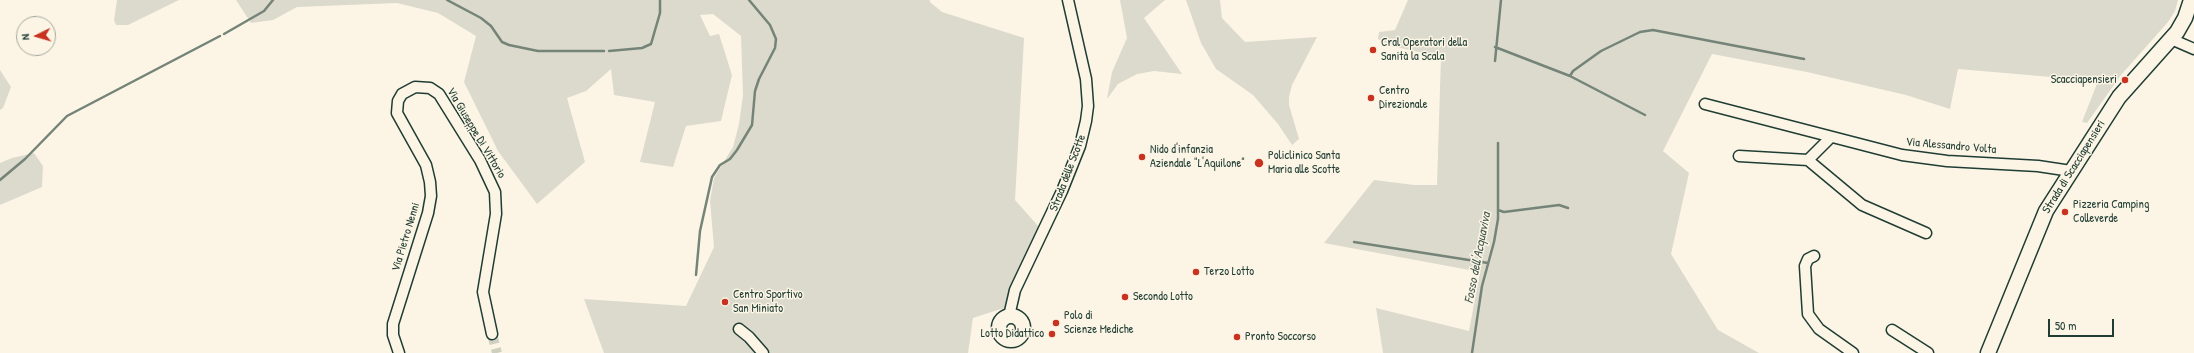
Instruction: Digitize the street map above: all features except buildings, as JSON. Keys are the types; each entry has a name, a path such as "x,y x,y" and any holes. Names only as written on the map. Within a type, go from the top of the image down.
{"street":[{"name":"Strada delle Scotte","path":"1008,346 999,330 1000,322 1009,316 1015,290 1062,191 1080,146 1086,121 1088,106 1086,79 1068,0"},
{"name":"Strada di Scacciapensieri","path":"1988,353 2041,221 2070,170 2119,97 2171,39 2185,18 2190,0"},
{"path":"2171,39 2194,49"},
{"name":"Via Giuseppe Di Vittorio","path":"408,90 425,87 430,88 439,94 480,160 494,188 496,214 482,292 492,334"},
{"name":"Via Pietro Nenni","path":"399,353 393,335 393,324 428,213 431,196 430,182 423,159 397,113 398,101 408,90"},
{"name":"Via Alessandro Volta","path":"1705,104 1912,157 2070,170"},
{"path":"1808,160 1831,137"},
{"path":"1739,156 1808,160 1862,205 1926,233"},
{"path":"1814,256 1808,259 1805,266 1808,314 1819,329 1853,353"},
{"path":"739,329 750,337 763,353"},
{"path":"1892,330 1928,353"}],"shaded area":[{"path":"117,0 179,0 128,25 116,25 114,20"},
{"path":"236,0 930,0 930,2 942,12 1024,38 1015,200 1039,227 1012,288 1007,307 973,318 968,353 604,353 584,299 686,306 714,247 710,201 714,178 733,147 739,124 743,95 741,36 713,14 700,15 710,36 719,34 732,75 721,121 686,126 673,167 640,162 655,102 614,95 611,69 586,91 567,98 585,162 537,204 498,151 464,82 476,36 438,13 397,3 297,7 273,20 251,23"},
{"path":"1120,0 1165,0 1144,18 1182,74 1154,71 1137,74 1118,84 1107,99 1112,72 1127,38"},
{"path":"1186,0 1220,0 1222,18 1245,42 1317,37 1292,85 1289,97 1289,105 1299,139 1292,145 1278,124 1253,95 1216,69 1201,43"},
{"path":"1408,0 2178,0 2175,11 2168,22 2121,75 2087,123 2082,122 2098,81 1958,69 1950,109 1906,95 1807,72 1712,54 1663,151 1689,173 1671,254 1718,330 1759,353 1383,353 1376,308 1469,331 1480,272 1324,243 1374,180 1414,185 1437,185 1441,57 1392,46 1378,39 1379,32 1395,30"},
{"path":"0,70 11,87 3,108 0,110"},
{"path":"34,153 43,166 42,187 0,205 0,163 12,158"}],"waterway":[{"path":"224,34 264,11 273,0"},
{"path":"447,0 481,18 491,26 502,42 509,45 538,51 604,51"},
{"path":"609,51 642,48 651,44 660,13 660,0"},
{"path":"696,275 700,231 712,177 720,165 730,159 737,150 752,125 755,91 759,79 775,48 776,39 770,25 749,0"},
{"name":"Fosso dell'Acquaviva","path":"1495,61 1501,0"},
{"path":"1570,76 1573,71 1601,51 1640,32 1653,30 1804,59"},
{"path":"0,180 25,159 67,116 220,36"},
{"path":"1495,47 1570,76 1645,115"},
{"name":"Fosso dell'Acquaviva","path":"1472,353 1482,286 1494,242 1498,219 1498,143"},
{"path":"1498,210 1504,212 1559,205 1568,208"},
{"path":"1354,242 1488,263"}],"tunnel":[{"path":"492,334 497,353"}],"place":[{"name":"Cral Operatori della Sanità la Scala","path":"1373,50"},
{"name":"Scacciapensieri","path":"2125,80"},
{"name":"Centro Direzionale","path":"1371,98"},
{"name":"Nido d'infanzia Aziendale \"L'Aquilone\"","path":"1142,157"},
{"name":"Policlinico Santa Maria alle Scotte","path":"1259,163"},
{"name":"Pizzeria Camping Colleverde","path":"2065,212"},
{"name":"Terzo Lotto","path":"1196,272"},
{"name":"Secondo Lotto","path":"1125,297"},
{"name":"Centro Sportivo San Miniato","path":"725,302"},
{"name":"Polo di Scienze Mediche","path":"1056,323"},
{"name":"Lotto Didattico","path":"1052,334"},
{"name":"Pronto Soccorso","path":"1237,337"}]}
